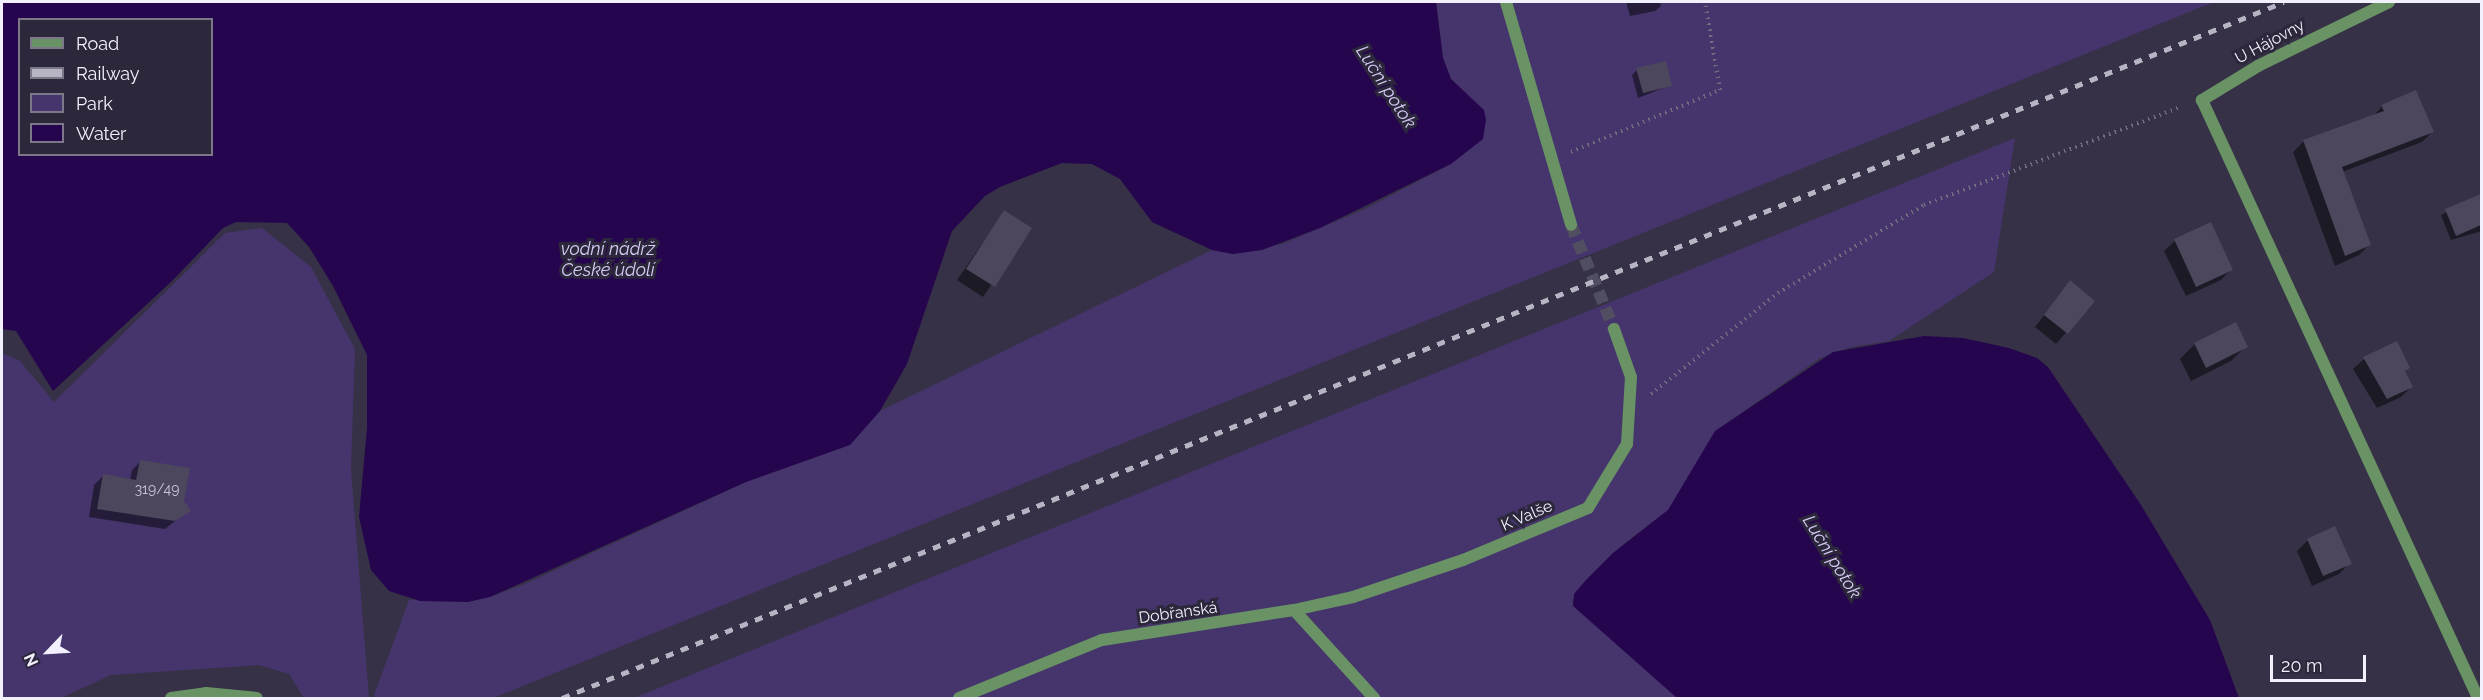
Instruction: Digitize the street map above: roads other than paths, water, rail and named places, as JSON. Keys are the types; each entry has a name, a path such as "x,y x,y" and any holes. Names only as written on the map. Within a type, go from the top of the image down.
{"street":[{"path":"1506,2 1571,225"},
{"name":"U Hájovny","path":"2388,2 2258,66 2202,100 2478,699"},
{"name":"K Valše","path":"1294,610 1353,597 1463,561 1588,508 1627,444 1631,377 1614,329"},
{"path":"1294,610 1374,699"},
{"name":"Dobřanská","path":"958,699 1102,640 1294,610"},
{"path":"171,699 206,693 240,693 257,699"}],"water":[{"name":"vodní nádrž České údolí","path":"2,2 1436,2 1443,58 1451,79 1484,110 1486,120 1483,139 1451,164 1320,228 1262,250 1233,254 1212,250 1152,222 1120,179 1092,164 1062,163 1000,187 985,196 952,231 907,364 880,411 850,445 746,482 490,597 468,602 420,601 389,591 371,570 359,517 367,428 367,355 333,286 309,247 287,223 236,222 223,228 172,281 53,391 16,331 2,329"},
{"name":"Luční potok","path":"1924,336 1963,338 2009,348 2037,358 2048,367 2141,505 2210,620 2239,698 1677,698 1573,606 1574,594 1586,580 1613,553 1668,510 1715,431 1833,352"}],"tunnel":[{"path":"1571,225 1614,329"}],"railway":[{"path":"562,698 2284,2"}]}
